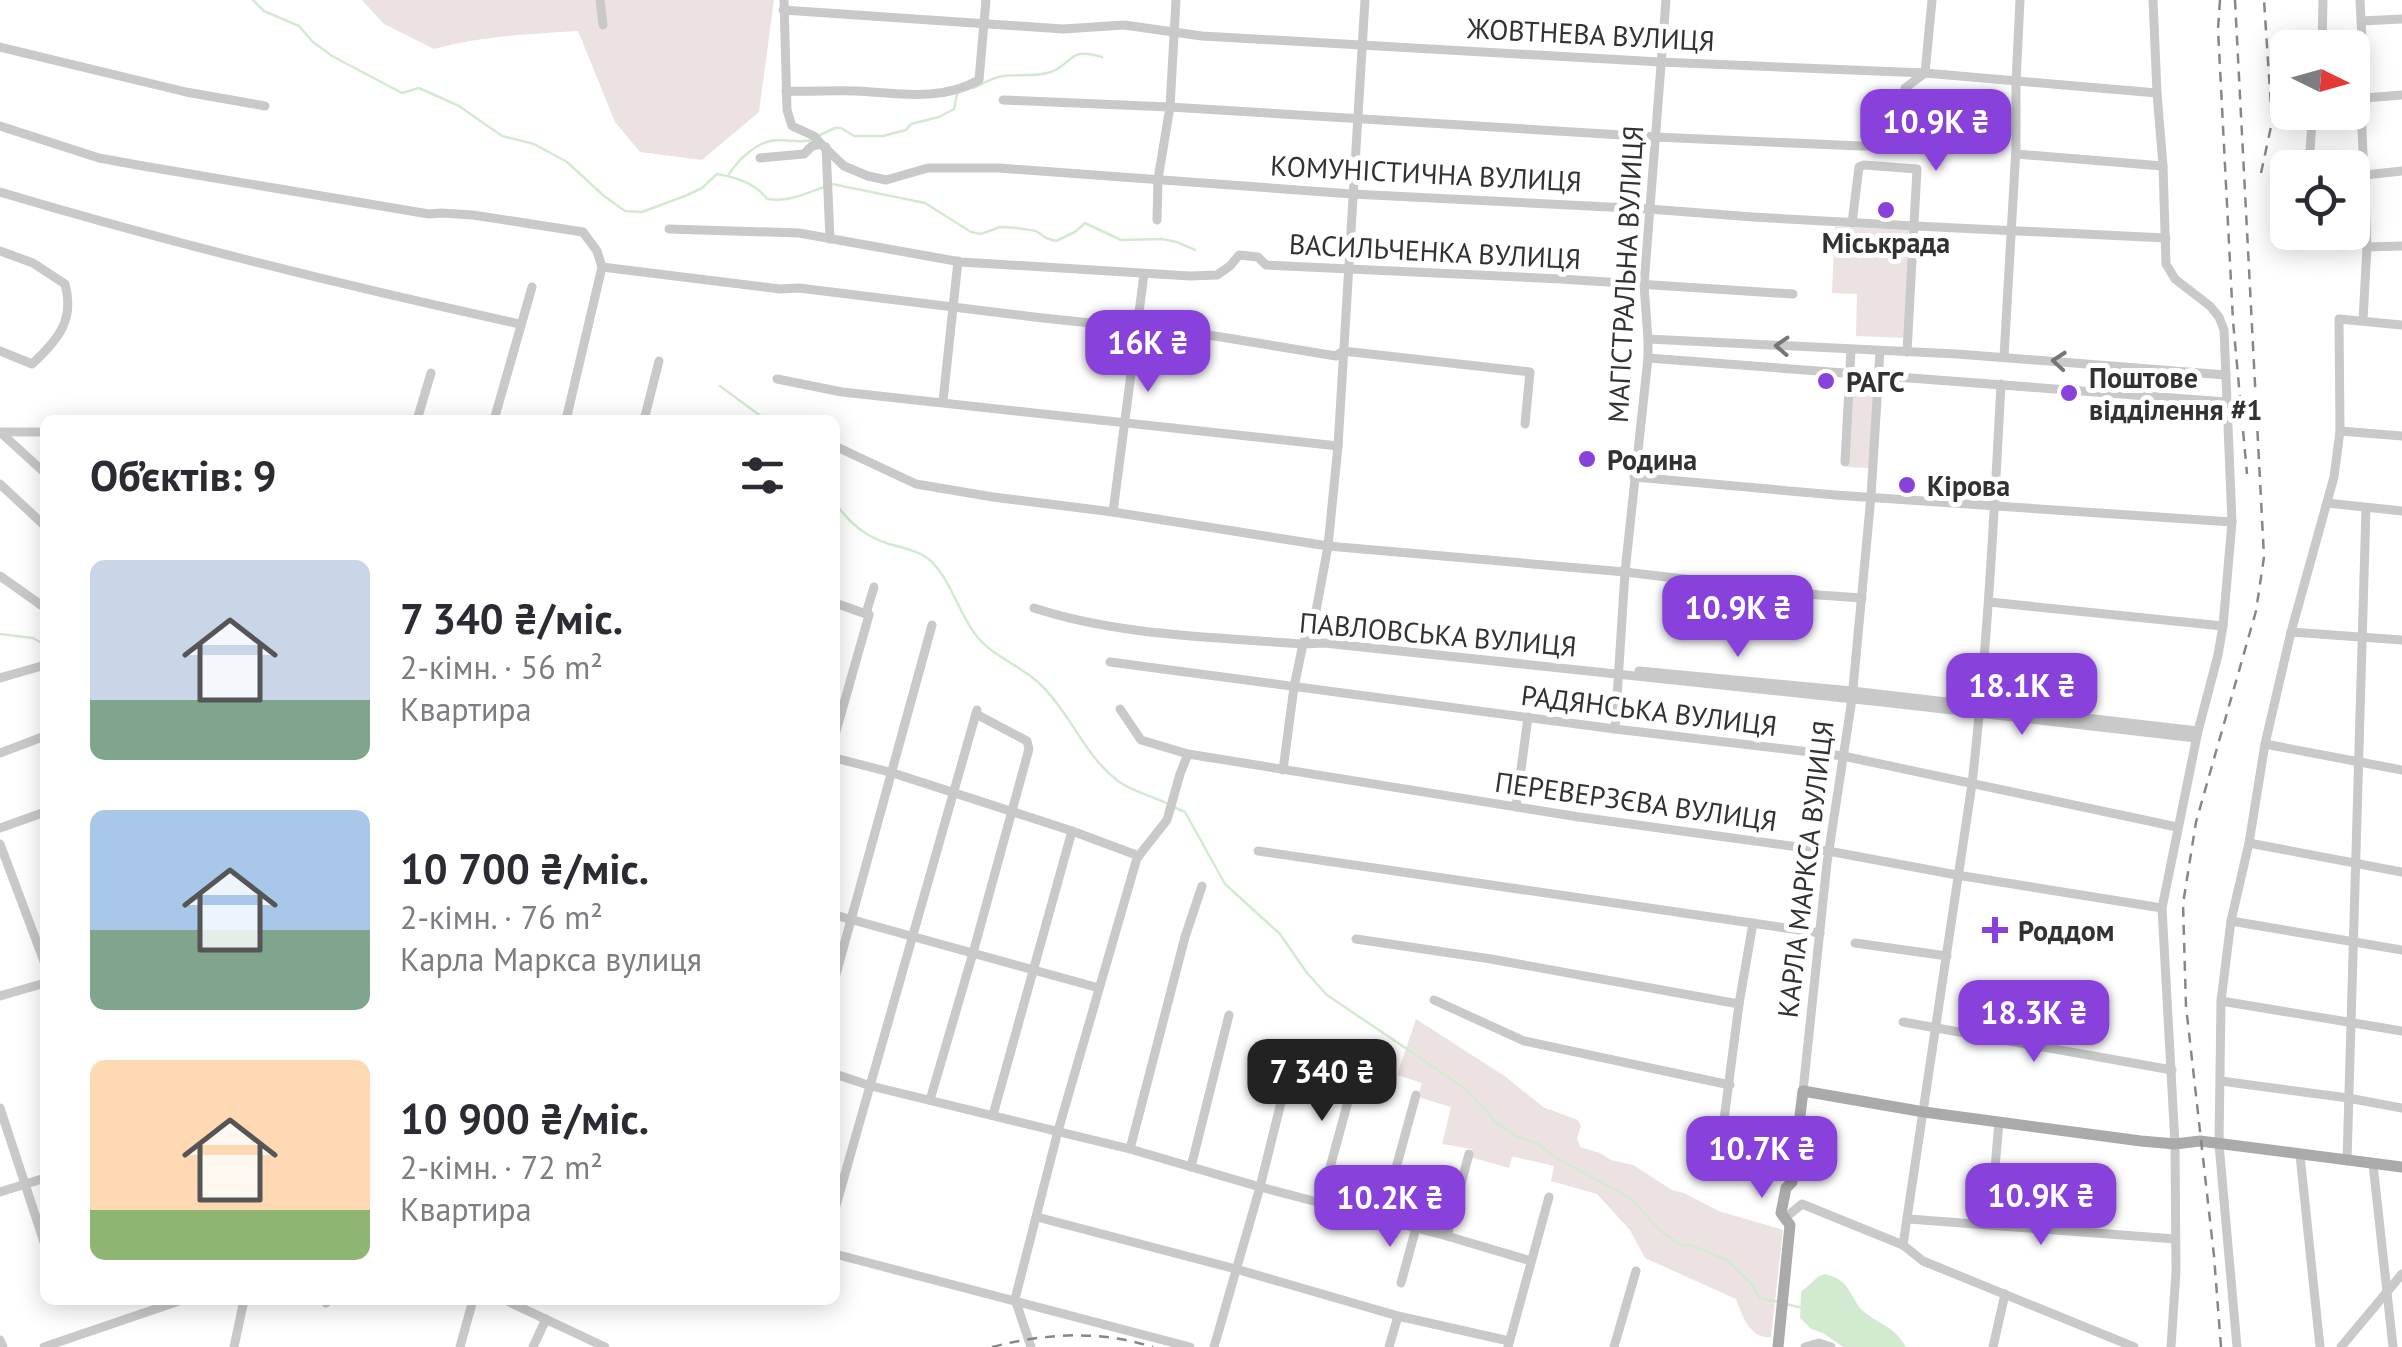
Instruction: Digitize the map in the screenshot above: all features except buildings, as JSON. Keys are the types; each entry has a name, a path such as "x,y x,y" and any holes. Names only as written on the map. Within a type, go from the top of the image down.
{"main road":[{"path":"1803,1091 1999,1122 2175,1144 2200,1141 2402,1167"},
{"name":"КАРЛА МАРКСА ВУЛИЦЯ","path":"1787,1221 1782,1213 1786,1188 1792,1182 1803,1091"},
{"path":"1778,1347 1787,1221"}],"street":[{"path":"600,0 604,25"},
{"path":"784,5 786,91 928,94 966,87 979,80 986,0"},
{"path":"1157,220 1158,178 1170,107 1176,0"},
{"path":"1284,770 1294,687 1303,644 1316,610 1328,546 1338,446 1364,0"},
{"name":"МАГІСТРАЛЬНА ВУЛИЦЯ","path":"1614,729 1624,572 1648,358 1644,285 1666,0"},
{"path":"1002,100 1655,137 1904,145 1905,88 1924,73 1932,0"},
{"path":"2004,357 2020,0"},
{"path":"2152,0 2166,264 2175,279 2210,306 2224,330 2232,522 2218,654 2197,735 2162,908 2175,1144 2170,1347"},
{"path":"2322,0 2322,30"},
{"path":"2360,0 2361,30"},
{"name":"ЖОВТНЕВА ВУЛИЦЯ","path":"784,5 982,24 1063,29 1124,25 1173,33 1660,62 1924,73 2157,93"},
{"path":"2360,21 2402,20"},
{"path":"0,47 186,92 265,106"},
{"name":"КОМУНІСТИЧНА ВУЛИЦЯ","path":"786,91 792,126 820,141 844,166 886,180 928,168 982,168 1352,194 2166,238"},
{"path":"2370,98 2402,95"},
{"path":"0,126 99,158 142,166 430,214 474,216 583,232 597,251 602,267 567,415"},
{"path":"760,158 804,154 820,141 830,238"},
{"path":"2016,154 2163,166"},
{"path":"1852,223 1858,169 1864,165 1917,168 1907,352"},
{"path":"2370,174 2402,171"},
{"path":"0,192 358,288 520,324"},
{"name":"ВАСИЛЬЧЕНКА ВУЛИЦЯ","path":"669,229 770,230 958,261 1144,274 1217,275 1239,255 1258,257 1266,265 1793,294"},
{"path":"2370,247 2402,246"},
{"path":"2364,320 2367,250"},
{"path":"0,251 33,263 65,284 70,300 66,322 58,336 32,364 0,351"},
{"path":"943,401 958,261"},
{"path":"602,267 1215,336 1336,356 1343,351 1530,372 1525,424"},
{"path":"1113,512 1144,274"},
{"path":"495,415 532,288"},
{"path":"2238,1347 2219,1144 2220,1000 2231,921 2265,744 2334,477 2340,431 2339,319 2402,325"},
{"path":"1648,340 2004,357 2226,375"},
{"path":"1845,462 1851,350"},
{"name":"КАРЛА МАРКСА ВУЛИЦЯ","path":"1803,1091 1828,851 1852,695 1880,351"},
{"path":"1648,358 2226,402"},
{"path":"645,415 659,361"},
{"path":"418,415 431,374"},
{"path":"777,379 842,392 1338,446"},
{"path":"1903,1246 1972,784 1989,602 2001,384"},
{"path":"2340,431 2402,436"},
{"path":"0,432 40,432"},
{"path":"0,432 40,468"},
{"path":"840,447 916,484 993,498 1113,512 1328,546 1862,598"},
{"path":"1634,477 2232,522"},
{"path":"0,484 40,521"},
{"path":"2326,503 2402,511"},
{"path":"2347,1160 2366,508"},
{"path":"0,576 40,603"},
{"path":"840,717 874,587"},
{"path":"1989,602 2222,626"},
{"path":"840,605 868,615"},
{"name":"ПАВЛОВСЬКА ВУЛИЦЯ","path":"1034,608 1068,619 1148,631 1324,643 1852,695 2197,735"},
{"path":"840,960 932,624"},
{"path":"2291,632 2402,640"},
{"name":"РАДЯНСЬКА ВУЛИЦЯ","path":"1110,662 1843,756 2177,827"},
{"path":"0,678 40,666"},
{"name":"ПЕРЕВЕРЗЄВА ВУЛИЦЯ","path":"1120,709 1141,740 1188,754 1516,807 1828,851 2162,908"},
{"path":"840,1192 977,712 1027,740 1029,749 930,1100"},
{"path":"1516,807 1528,717"},
{"path":"0,753 40,738"},
{"path":"2265,744 2402,770"},
{"path":"1031,1347 1016,1299 1058,1131 1139,856 1167,820 1188,754"},
{"path":"840,759 954,792 1139,856"},
{"path":"0,828 40,814"},
{"path":"993,1115 1072,831"},
{"path":"2248,843 2402,872"},
{"path":"0,844 40,951"},
{"path":"1258,850 1820,934"},
{"path":"1130,1149 1202,886"},
{"path":"840,917 1099,988"},
{"path":"2231,921 2402,950"},
{"name":"КАРЛА МАРКСА ВУЛИЦЯ","path":"1753,923 1721,1143 1796,1154"},
{"path":"1356,939 1739,1004"},
{"path":"1855,943 1946,956"},
{"path":"0,996 40,985"},
{"path":"1434,1000 1524,1041 1730,1085"},
{"path":"2220,1000 2402,1031"},
{"path":"1191,1167 1228,1015"},
{"path":"1903,1022 2172,1070"},
{"path":"1214,1347 1295,1046"},
{"path":"1320,1204 1361,1054"},
{"path":"840,1076 1130,1149 1531,1261"},
{"path":"2221,1081 2402,1108"},
{"path":"1382,1219 1416,1095"},
{"path":"0,1108 40,1230"},
{"path":"1990,1225 1999,1122"},
{"path":"1447,1236 1469,1154"},
{"path":"2300,1155 2320,1347"},
{"path":"2372,1164 2393,1347"},
{"path":"0,1192 40,1179"},
{"path":"1036,1217 1509,1344 1549,1197"},
{"path":"1787,1221 1802,1204 1903,1246 1923,1262 2134,1347"},
{"path":"1908,1220 2175,1239"},
{"path":"1400,1283 1416,1228"},
{"path":"840,1255 1190,1347"},
{"path":"1614,1347 1636,1271"},
{"path":"2342,1347 2402,1274"},
{"path":"1993,1347 2005,1294"},
{"path":"44,1347 163,1305"},
{"path":"234,1347 243,1305"},
{"path":"460,1347 472,1305"},
{"path":"515,1305 606,1347"},
{"path":"1389,1347 1398,1316"},
{"path":"533,1347 546,1319"},
{"path":"1805,1347 1818,1343 1831,1347"}],"shaded area":[{"path":"362,0 774,0 759,112 702,160 640,152 615,122 578,31 488,38 434,49 384,24"},
{"path":"1835,227 1913,230 1906,338 1856,336 1857,294 1832,293"},
{"path":"1853,382 1875,384 1869,468 1847,467"},
{"path":"1416,1019 1506,1077 1543,1107 1578,1120 1580,1147 1633,1165 1672,1190 1719,1211 1783,1230 1771,1337 1753,1331 1736,1299 1645,1258 1630,1230 1597,1194 1551,1181 1554,1166 1512,1157 1509,1168 1470,1157 1472,1149 1442,1144 1451,1107 1418,1097 1422,1083 1397,1075"},
{"path":"1825,1274 1841,1281 1861,1309 1891,1329 1906,1347 1843,1347 1811,1329 1800,1318 1801,1292"}],"waterway":[{"path":"253,0 264,11 299,26 332,56 402,93 419,88 459,106 502,136 534,144 567,162 625,211 642,212 685,196 702,188 717,174 745,182 767,199 775,200 824,187"},
{"path":"973,88 1003,76 1051,72 1077,55 1102,57"},
{"path":"818,136 835,128 854,136 883,136 906,130 911,124 954,109 957,94"},
{"path":"729,174 743,157 762,144 812,140"},
{"path":"832,184 925,203 971,232 981,234 1000,227 1017,228 1036,231 1056,241 1085,223 1121,240 1162,239 1195,250"},
{"path":"720,386 759,415"},
{"path":"840,509 865,533 931,561 975,634 1041,685 1106,771 1130,788 1166,803"},
{"path":"0,634 40,642"},
{"path":"1174,807 1185,812 1225,884 1280,934 1327,995 1466,1089 1497,1123 1630,1198 1679,1244 1727,1260 1751,1283 1760,1298 1779,1302"},
{"path":"1786,1304 1803,1308"}],"railway":[{"path":"2220,0 2218,29 2233,321 2247,474"},
{"path":"2221,1347 2186,1006 2183,904 2196,822 2256,611 2264,557 2235,0"},
{"path":"2261,173 2272,122 2264,0"},
{"path":"992,1347 1073,1335 1153,1347"}],"place":[{"name":"Міськрада","path":"1886,210"},
{"name":"РАГС","path":"1826,381"},
{"name":"Поштове відділення #1","path":"2069,393"},
{"name":"Родина","path":"1587,459"},
{"name":"Кірова","path":"1907,485"},
{"name":"Роддом","path":"1995,930"}]}
